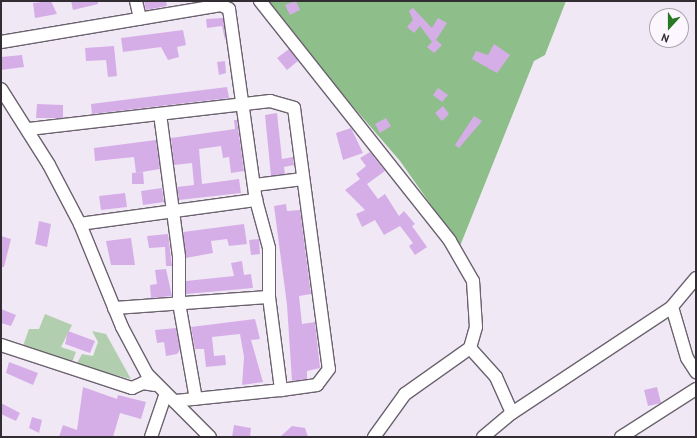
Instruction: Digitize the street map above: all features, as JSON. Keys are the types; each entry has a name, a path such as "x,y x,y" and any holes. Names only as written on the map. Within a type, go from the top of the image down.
{"street":[{"path":"136,1 140,19"},
{"path":"260,1 450,241 473,281 476,328 470,348 405,394 374,437"},
{"path":"1,42 140,19 181,7 221,5 229,9 244,105 256,200 269,248 269,297 280,390"},
{"path":"1,89 29,130 80,224 114,308 154,385 210,437"},
{"path":"29,130 270,101 294,108 329,368 317,386 196,399 170,399"},
{"path":"160,114 179,257 179,303 196,399"},
{"path":"255,185 303,179"},
{"path":"80,224 256,200"},
{"path":"484,437 512,413 672,307 696,278"},
{"path":"114,308 269,297"},
{"path":"672,307 687,358 696,372"},
{"path":"1,344 132,388 143,383 154,385"},
{"path":"470,348 496,377 512,413"},
{"path":"621,437 696,389"},
{"path":"151,437 170,399"}],"green space":[{"path":"268,1 566,1 545,55 534,61 460,246 400,161 307,53"},
{"path":"45,314 72,325 61,347 76,352 71,365 23,346 29,329 39,329"},
{"path":"92,331 106,334 131,379 76,365 82,354 93,356 98,342"}],"building":[{"path":"51,1 57,14 35,18 33,3"},
{"path":"71,1 98,1 98,4 73,10"},
{"path":"144,1 166,1 167,6 146,10"},
{"path":"296,1 300,10 290,15 285,5"},
{"path":"413,8 432,28 438,18 447,23 436,40 442,45 434,53 427,47 432,42 420,26 414,33 407,27 413,20 409,11"},
{"path":"223,18 225,40 222,26 207,28 206,19"},
{"path":"183,30 186,45 177,47 179,57 168,60 161,47 123,52 121,38"},
{"path":"494,44 510,55 497,73 472,59 476,51 488,55"},
{"path":"114,46 117,76 108,77 106,60 86,61 85,48"},
{"path":"289,49 298,61 287,70 277,58"},
{"path":"22,55 24,67 1,70 1,57"},
{"path":"225,61 226,73 219,75 217,62"},
{"path":"227,87 229,98 92,114 91,104"},
{"path":"438,88 448,95 442,102 433,95"},
{"path":"37,104 63,105 63,118 36,118"},
{"path":"443,106 449,114 442,121 435,113"},
{"path":"277,113 282,159 293,157 294,165 284,167 285,174 271,176 265,115"},
{"path":"474,116 482,121 459,148 455,145"},
{"path":"386,118 391,126 380,133 375,124"},
{"path":"234,120 237,120 244,171 231,173 229,157 223,158 221,146 199,149 202,184 239,179 241,193 179,200 177,187 194,185 192,163 174,165 171,138 235,129"},
{"path":"351,128 363,153 343,160 336,133"},
{"path":"156,140 160,169 136,173 134,157 95,161 94,148"},
{"path":"370,152 385,171 367,184 378,199 385,194 399,216 404,211 415,224 412,226 427,247 415,255 409,246 413,243 400,226 384,235 375,220 362,227 356,214 365,210 345,190 360,179 356,174 366,166 360,158"},
{"path":"143,172 144,184 132,184 132,173"},
{"path":"162,188 164,202 143,205 141,191"},
{"path":"125,193 127,207 101,210 99,196"},
{"path":"286,204 287,211 300,210 311,294 299,296 302,324 315,322 320,368 307,371 307,379 292,381 287,305 274,206"},
{"path":"39,221 51,224 47,247 35,244"},
{"path":"244,224 247,244 229,246 227,239 211,241 213,253 186,258 183,232"},
{"path":"168,234 172,266 166,266 165,247 149,248 147,236"},
{"path":"1,236 11,239 4,267 1,267"},
{"path":"131,238 135,265 111,265 106,241"},
{"path":"259,239 260,254 251,255 249,240"},
{"path":"242,261 244,275 251,274 253,288 186,294 186,281 234,276 231,263"},
{"path":"166,269 172,296 151,298 150,285 157,284 155,270"},
{"path":"1,309 16,315 11,326 1,323"},
{"path":"255,319 260,339 251,340 263,382 242,385 244,357 240,334 212,337 214,356 225,355 226,365 206,367 204,349 195,349 191,327"},
{"path":"176,328 180,350 177,354 166,356 164,342 157,343 155,330"},
{"path":"68,331 95,341 90,353 65,344"},
{"path":"9,362 38,373 33,385 6,373"},
{"path":"83,387 117,399 118,395 146,402 141,419 120,413 113,437 59,437 63,425 77,430"},
{"path":"657,387 661,403 648,406 644,390"},
{"path":"1,403 20,413 16,421 1,414"},
{"path":"32,417 42,420 39,433 29,428"},
{"path":"234,425 251,428 250,437 232,437"},
{"path":"292,426 305,428 308,437 280,437"}]}
